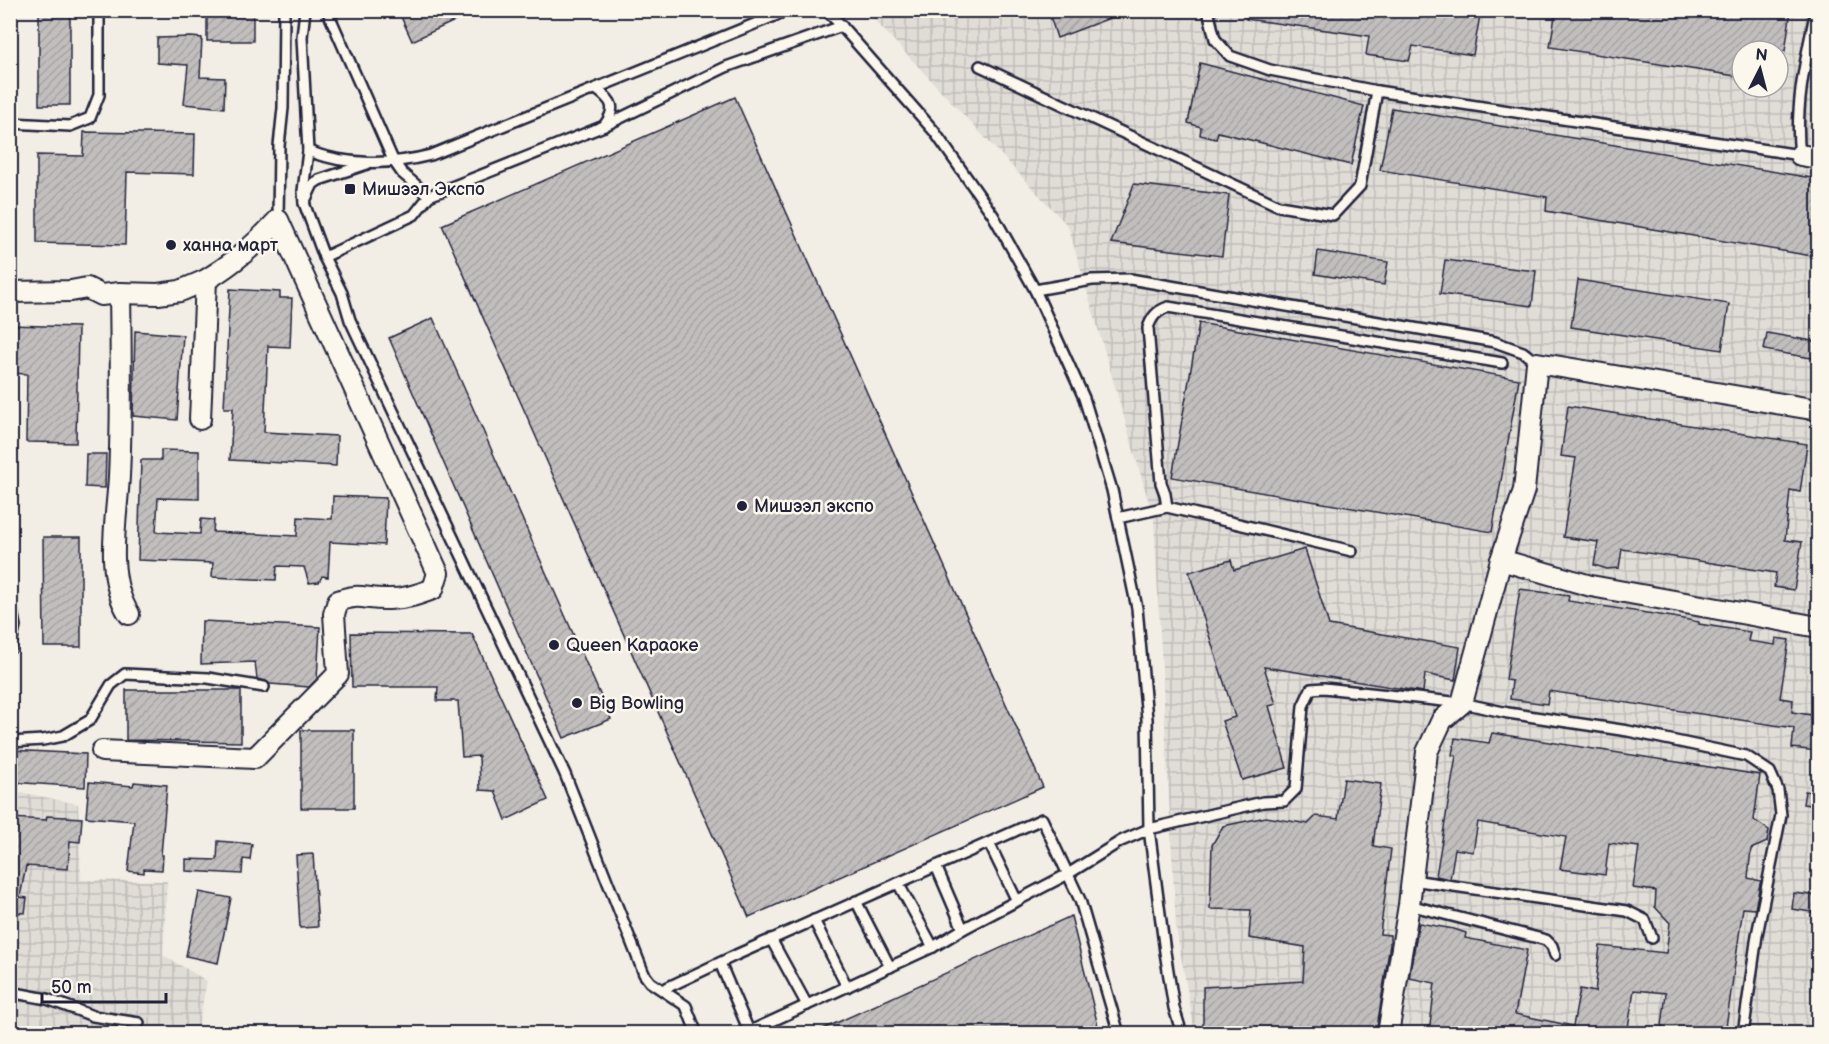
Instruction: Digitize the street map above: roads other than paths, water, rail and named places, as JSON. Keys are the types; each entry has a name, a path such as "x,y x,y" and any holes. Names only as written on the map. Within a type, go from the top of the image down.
{"street":[{"path":"10,292 71,291 87,288 101,295 158,294 180,291 206,280 233,263 253,247 278,220 438,573 433,590 409,598 385,599 354,595 338,601 334,614 338,674 255,758 102,751"},
{"path":"200,419 206,280"},
{"path":"120,293 119,476 113,543 120,600 129,614"},
{"path":"1388,1034 1409,904 1427,752 1442,720 1462,703 1501,560 1524,490 1537,363 1818,410"},
{"path":"1501,560 1591,585 1818,627"}],"lane":[{"path":"278,220 284,10"},
{"path":"305,10 302,37 308,151 303,191 304,203 324,257 342,293 350,320 565,774 644,974 650,982 686,1006 697,1034"},
{"path":"327,10 393,160 402,173 429,196"},
{"path":"308,151 331,159 372,161 404,161 431,155 789,10"},
{"path":"826,10 934,131 993,215 1035,290 1084,398 1112,490 1137,608 1147,719 1149,829 1174,1008 1182,1034"},
{"path":"1208,10 1215,39 1230,56 1270,70 1377,91 1809,157"},
{"path":"1809,157 1797,130 1803,76 1816,10"},
{"path":"10,123 70,126 90,118 99,95 99,19"},
{"path":"324,257 414,215 429,196 604,126 726,67 842,26"},
{"path":"980,66 1279,206 1333,215 1360,186 1377,91"},
{"path":"596,89 611,102 610,116 604,126"},
{"path":"304,203 313,184 319,180 372,161"},
{"path":"1035,290 1092,280 1130,279 1495,342 1523,352 1537,363"},
{"path":"1167,507 1161,483 1148,328 1150,320 1158,311 1168,307 1502,363"},
{"path":"1118,518 1167,507 1352,551"},
{"path":"10,600 15,626 10,649"},
{"path":"10,742 63,736 90,720 111,686 125,674 208,678 264,687"},
{"path":"720,963 747,1032 933,947 1068,874 1121,841 1149,829 1263,802 1284,801 1296,789 1303,706 1311,689 1324,688 1462,703 1628,731 1746,756 1770,772 1778,790 1781,815 1757,935 1743,1034"},
{"path":"663,989 1042,819 1080,900 1119,1034"},
{"path":"989,843 1017,901"},
{"path":"936,866 963,929"},
{"path":"1412,880 1627,911 1645,920 1652,938"},
{"path":"897,883 933,947"},
{"path":"856,902 890,967"},
{"path":"1409,904 1546,940 1552,946 1555,955"},
{"path":"814,920 847,987"},
{"path":"771,939 807,1005"},
{"path":"10,992 47,999 93,1016 139,1023"}],"place":[{"name":"Мишээл Экспо","path":"350,189"},
{"name":"ханна март","path":"171,245"},
{"name":"Мишээл экспо","path":"742,506"},
{"name":"Queen Караоке","path":"554,645"},
{"name":"Big Bowling","path":"577,703"}]}
